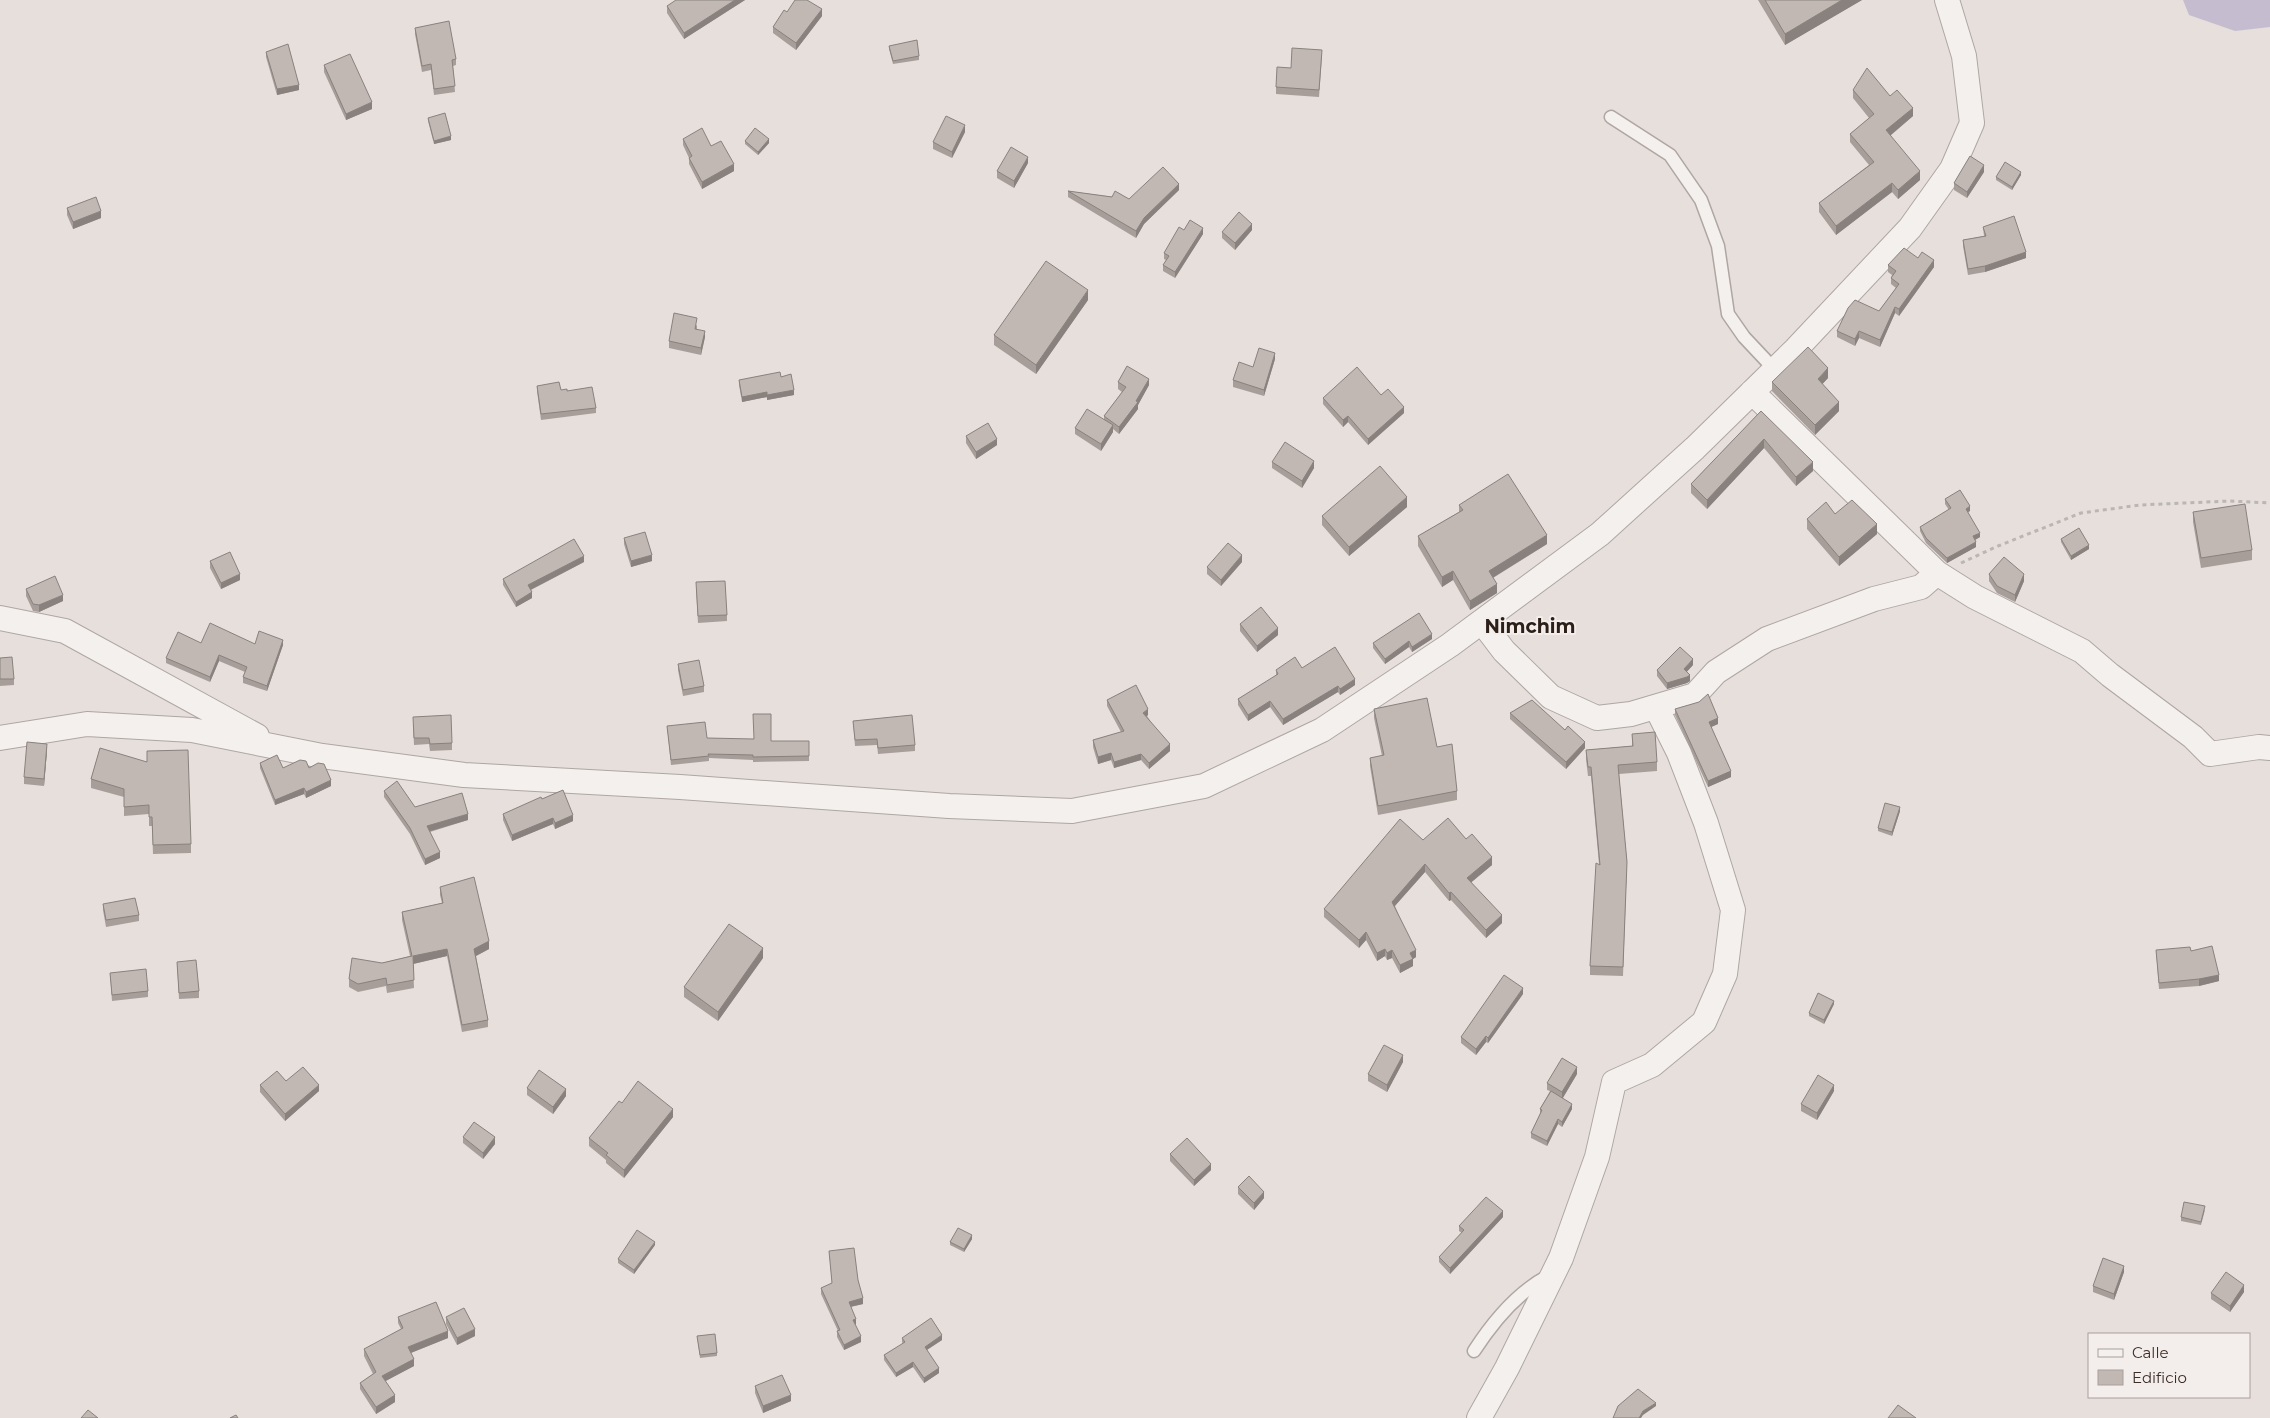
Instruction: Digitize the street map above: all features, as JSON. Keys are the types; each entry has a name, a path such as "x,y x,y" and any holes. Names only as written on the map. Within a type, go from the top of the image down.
{"street":[{"path":"0,738 87,724 192,730 322,756 464,775 680,786 949,806 1072,811 1204,786 1322,730 1450,645 1600,534 1695,448 1752,392 1910,228 1952,170 1972,122 1964,56 1947,0"},
{"path":"1752,392 1937,573 1975,597 2082,651 2110,675 2194,737 2210,754 2259,747 2270,748"},
{"path":"1482,622 1504,652 1551,697 1597,718 1631,714 1695,695 1716,672 1767,639 1874,599 1921,587 1937,573"},
{"path":"0,618 65,631 279,747"},
{"path":"1479,1418 1507,1368 1561,1258 1598,1157 1614,1082 1652,1065 1704,1022 1725,974 1734,910 1679,753 1656,707"}],"lane":[{"path":"1611,117 1670,155 1701,200 1718,246 1728,314 1744,337 1774,370"},
{"path":"1474,1351 1486,1333 1510,1305 1533,1283 1554,1272"}],"path":[{"path":"1937,573 2081,513 2140,505 2230,501 2270,503"}],"shaded area":[{"path":"2183,0 2270,0 2270,27 2235,31 2189,15"}],"building":[{"path":"676,0 735,0 684,33 667,6"},
{"path":"795,0 807,0 822,9 796,43 773,27 784,10 787,12"},
{"path":"1765,0 1842,0 1785,34"},
{"path":"449,21 456,59 452,60 455,86 434,89 431,64 422,66 415,28"},
{"path":"917,40 919,56 893,61 889,46"},
{"path":"288,44 299,85 277,89 266,52"},
{"path":"1292,48 1322,50 1319,90 1276,87 1277,67 1291,68"},
{"path":"350,54 372,102 346,114 324,65"},
{"path":"1867,68 1890,96 1897,90 1913,108 1886,130 1920,171 1898,190 1892,183 1836,226 1819,203 1874,162 1850,134 1874,114 1853,90"},
{"path":"445,113 451,136 434,141 428,118"},
{"path":"946,116 965,125 952,152 933,142"},
{"path":"702,128 711,146 721,141 734,164 702,182 689,158 692,156 683,139"},
{"path":"755,128 769,139 758,152 745,141"},
{"path":"1011,147 1028,157 1014,181 997,171"},
{"path":"1970,156 1984,165 1967,192 1954,183"},
{"path":"2005,162 2021,172 2012,187 1996,177"},
{"path":"1163,167 1179,184 1144,218 1136,231 1068,191 1112,197 1115,191 1129,199"},
{"path":"96,197 101,211 73,222 67,208"},
{"path":"1239,212 1252,224 1235,243 1222,232"},
{"path":"2014,216 2026,252 1985,266 1968,269 1963,240 1986,236 1983,227"},
{"path":"1190,220 1203,228 1175,272 1163,265 1169,256 1164,253 1179,227 1184,230"},
{"path":"1904,248 1918,258 1922,252 1934,260 1899,309 1895,307 1880,340 1859,331 1855,339 1837,331 1848,308 1855,300 1879,311 1899,284 1891,278 1896,271 1888,265"},
{"path":"1046,261 1088,290 1036,365 994,335"},
{"path":"674,313 697,318 695,329 705,331 701,348 669,341"},
{"path":"1808,347 1828,368 1818,379 1839,402 1815,425 1772,382"},
{"path":"1259,348 1275,353 1264,390 1233,380 1239,362 1253,367"},
{"path":"1127,366 1149,379 1136,401 1138,402 1119,427 1104,416 1126,387 1118,382"},
{"path":"1357,367 1381,395 1388,389 1404,407 1368,439 1348,416 1343,420 1323,398"},
{"path":"780,372 781,377 791,374 794,390 767,395 767,392 742,397 739,380"},
{"path":"559,382 561,390 567,389 567,391 592,387 596,408 541,414 537,386"},
{"path":"1087,409 1113,425 1101,444 1075,428"},
{"path":"1761,411 1813,462 1796,477 1764,439 1707,500 1691,484"},
{"path":"988,423 997,439 976,452 966,436"},
{"path":"1285,442 1314,461 1302,481 1272,462"},
{"path":"1380,466 1407,497 1349,547 1322,516"},
{"path":"1508,474 1547,535 1489,571 1497,584 1470,601 1453,571 1442,577 1418,536 1463,510 1459,505"},
{"path":"1960,490 1970,506 1966,509 1980,533 1973,536 1976,542 1947,558 1926,538 1920,527 1951,508 1945,499"},
{"path":"1852,500 1877,524 1839,557 1807,519 1826,502 1835,514"},
{"path":"2245,504 2252,550 2201,558 2193,512"},
{"path":"2079,528 2089,545 2071,556 2061,539"},
{"path":"645,532 652,555 631,561 624,538"},
{"path":"574,539 584,556 528,585 532,592 516,602 503,579"},
{"path":"1228,543 1242,555 1221,580 1207,567"},
{"path":"230,552 240,574 221,583 210,561"},
{"path":"2004,557 2024,574 2015,595 1997,586 1989,574"},
{"path":"55,576 63,595 39,605 33,604 26,589"},
{"path":"725,581 727,615 698,616 696,582"},
{"path":"1261,607 1278,628 1257,646 1240,624"},
{"path":"1419,613 1432,634 1412,647 1409,641 1385,659 1373,643"},
{"path":"210,623 255,644 259,631 283,640 267,686 243,677 247,667 219,655 210,677 166,658 178,632 201,643"},
{"path":"1335,647 1355,679 1340,689 1338,686 1283,719 1270,701 1248,715 1238,699 1278,674 1276,670 1295,657 1302,668"},
{"path":"1680,647 1693,659 1684,669 1690,675 1667,683 1657,670"},
{"path":"12,657 14,679 0,679 0,658"},
{"path":"699,660 704,686 683,690 678,664"},
{"path":"1136,685 1148,709 1143,713 1170,744 1149,763 1141,754 1114,762 1111,753 1098,757 1093,740 1124,731 1107,700"},
{"path":"1708,694 1718,718 1709,722 1731,771 1708,781 1675,709 1699,702"},
{"path":"1427,698 1437,747 1452,744 1457,791 1378,806 1370,758 1384,755 1374,709"},
{"path":"1532,700 1565,730 1568,726 1585,742 1566,762 1510,713"},
{"path":"753,714 771,714 771,741 809,741 809,756 753,757 753,755 708,754 709,756 671,760 667,726 705,722 707,738 754,739"},
{"path":"451,715 452,743 430,744 429,738 414,738 413,717"},
{"path":"912,715 915,745 878,748 877,739 855,740 853,721"},
{"path":"1655,732 1657,762 1618,765 1627,862 1623,967 1590,966 1596,863 1600,865 1591,767 1588,767 1586,750 1633,746 1632,734"},
{"path":"27,742 47,744 44,779 24,777"},
{"path":"100,748 147,762 147,751 188,750 191,844 153,845 152,817 149,817 149,805 124,807 124,789 91,779"},
{"path":"277,755 283,768 300,760 306,761 309,768 318,763 324,764 331,780 306,792 304,788 275,800 260,763"},
{"path":"397,781 415,807 462,793 468,814 427,826 440,852 425,859 410,828 384,791"},
{"path":"563,790 573,815 555,823 553,818 512,835 503,814 541,797 542,799"},
{"path":"1885,803 1900,807 1892,832 1878,828"},
{"path":"1448,818 1466,839 1472,834 1492,857 1467,878 1502,915 1486,930 1451,892 1449,893 1425,864 1392,902 1416,950 1410,953 1413,959 1400,965 1392,950 1387,953 1385,949 1377,953 1366,932 1359,940 1324,909 1400,819 1423,840"},
{"path":"474,877 489,941 474,949 488,1020 462,1025 447,949 413,956 414,980 387,985 386,978 358,984 349,979 352,958 382,963 412,956 402,912 443,903 440,887"},
{"path":"135,898 139,915 106,920 103,904"},
{"path":"729,924 763,948 718,1012 684,987"},
{"path":"2212,946 2219,975 2159,983 2156,950 2190,947 2191,951"},
{"path":"196,960 199,991 179,993 177,962"},
{"path":"146,969 148,991 112,995 110,973"},
{"path":"1504,975 1523,988 1488,1038 1486,1036 1476,1049 1461,1037"},
{"path":"1818,993 1834,1001 1824,1020 1809,1013"},
{"path":"1384,1045 1403,1055 1387,1085 1368,1074"},
{"path":"1562,1058 1577,1067 1562,1092 1547,1083"},
{"path":"303,1067 319,1085 285,1114 260,1085 277,1071 286,1081"},
{"path":"539,1070 566,1089 553,1107 527,1088"},
{"path":"1818,1075 1834,1085 1817,1113 1801,1104"},
{"path":"638,1081 673,1109 624,1170 606,1155 608,1153 589,1138 619,1101 622,1103"},
{"path":"1551,1091 1572,1104 1562,1122 1558,1119 1547,1141 1531,1133 1542,1110 1540,1109"},
{"path":"474,1122 495,1137 483,1153 463,1137"},
{"path":"1187,1138 1211,1164 1194,1180 1170,1154"},
{"path":"1249,1176 1264,1192 1254,1203 1238,1187"},
{"path":"1486,1197 1503,1211 1450,1268 1439,1257 1464,1230 1459,1226"},
{"path":"2184,1202 2205,1206 2201,1222 2181,1217"},
{"path":"958,1228 972,1235 964,1249 950,1242"},
{"path":"637,1230 655,1242 634,1270 618,1259"},
{"path":"854,1248 858,1280 863,1298 849,1302 856,1319 853,1320 861,1336 844,1345 837,1331 840,1330 821,1288 832,1283 829,1251"},
{"path":"2103,1258 2124,1266 2114,1294 2093,1286"},
{"path":"2226,1272 2244,1285 2230,1306 2211,1293"},
{"path":"436,1302 448,1331 408,1347 414,1359 382,1376 395,1395 376,1407 360,1383 376,1372 364,1349 403,1328 398,1317"},
{"path":"464,1308 475,1329 457,1338 446,1317"},
{"path":"931,1318 942,1335 925,1347 939,1368 924,1378 913,1362 896,1373 884,1355 905,1342 902,1338"},
{"path":"715,1334 717,1353 700,1355 697,1336"},
{"path":"782,1375 791,1395 763,1406 755,1386"},
{"path":"1638,1389 1656,1403 1643,1411 1639,1418 1613,1418 1618,1406"},
{"path":"1898,1405 1916,1418 1888,1418"},
{"path":"88,1410 98,1418 81,1418"}],"district":[{"name":"Nimchim","path":"1530,626"}]}
